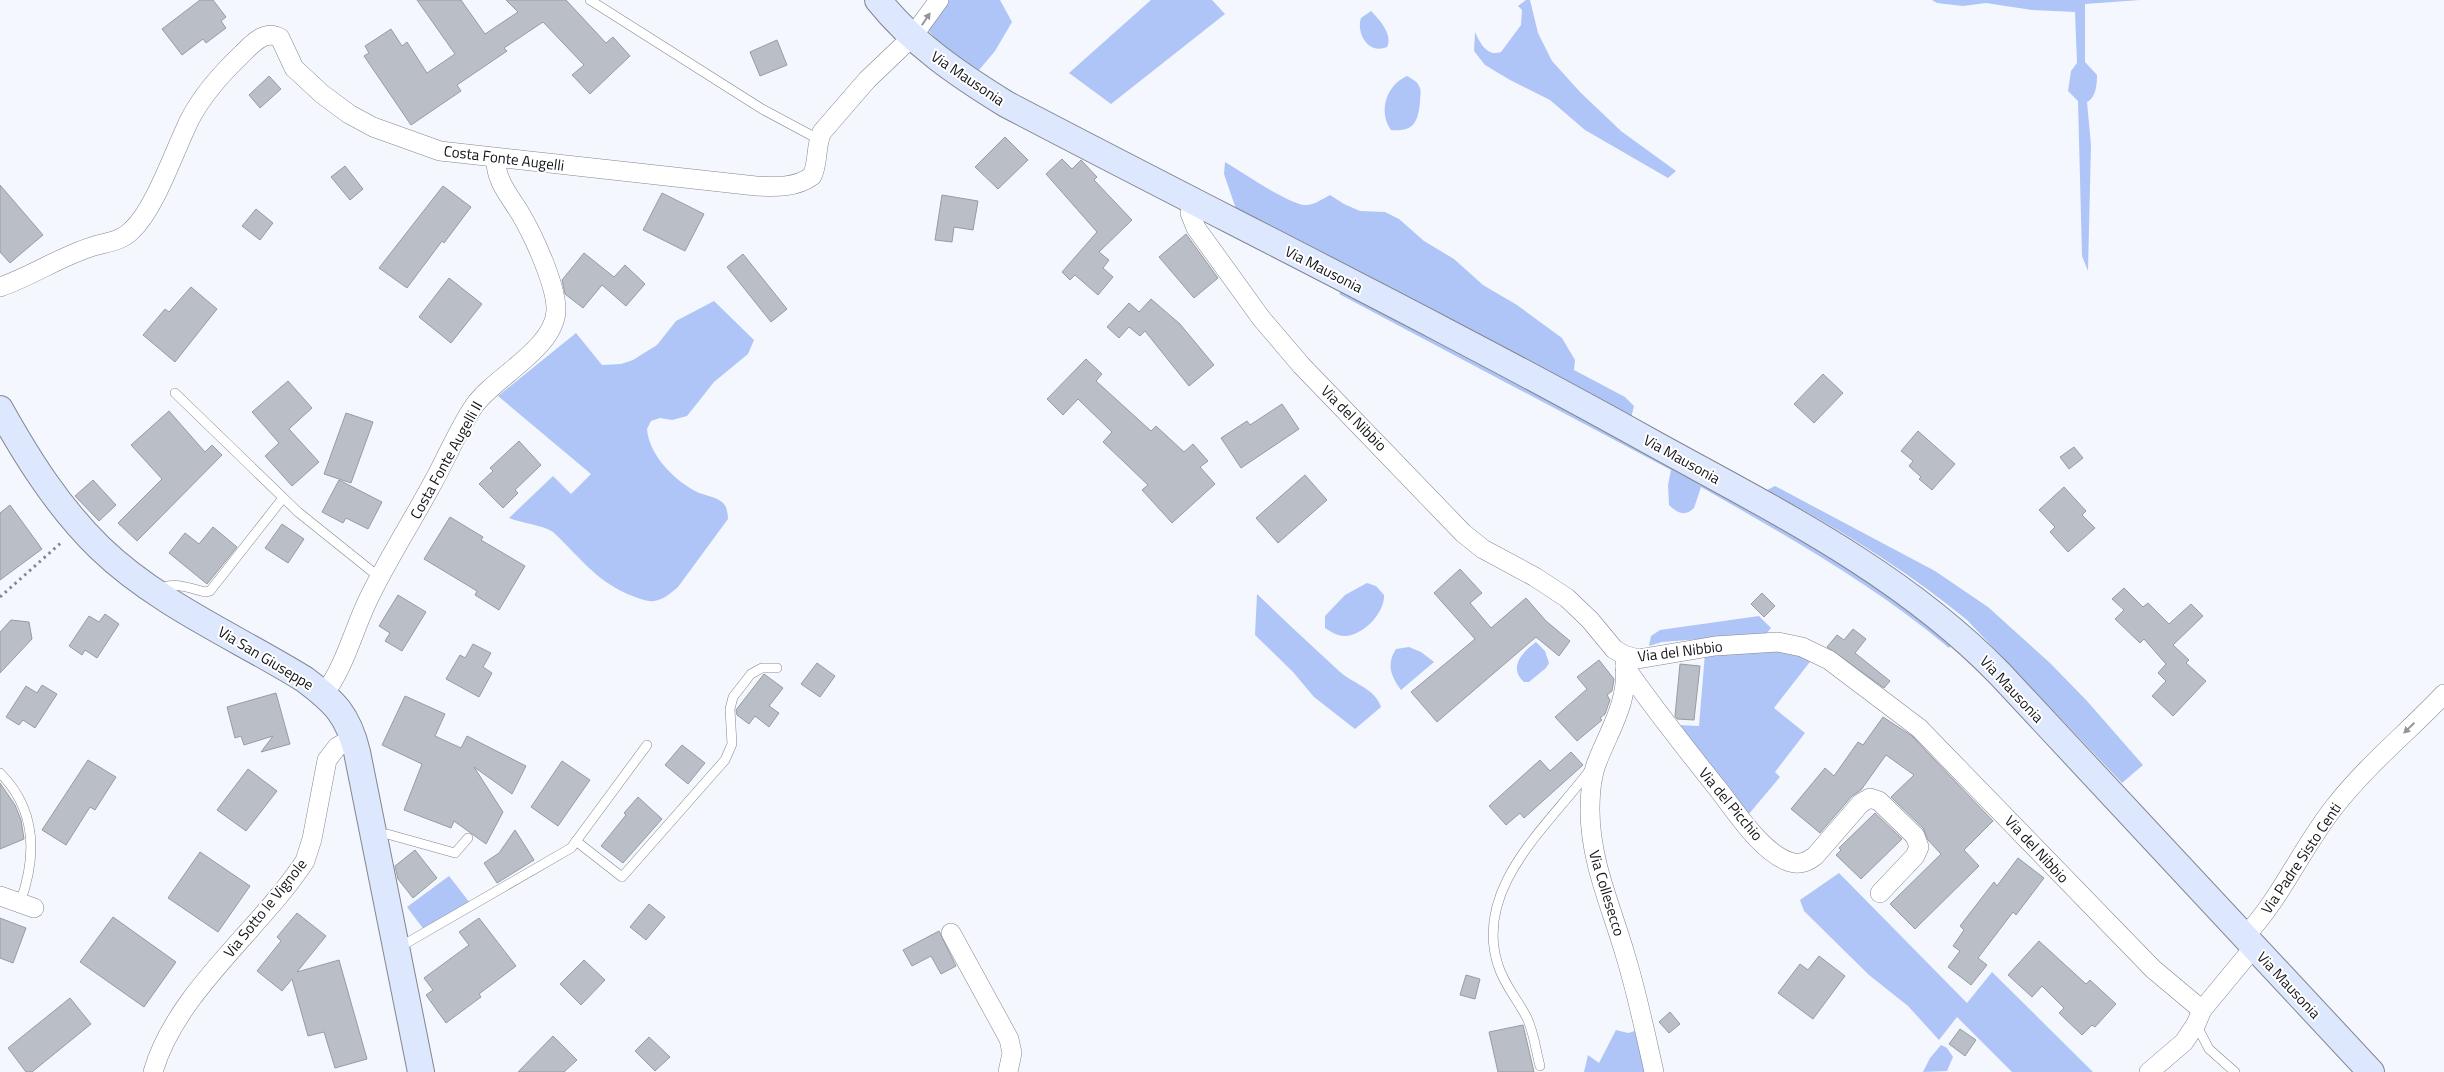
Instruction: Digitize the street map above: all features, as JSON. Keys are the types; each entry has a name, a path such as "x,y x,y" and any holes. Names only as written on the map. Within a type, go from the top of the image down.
{"main road":[{"name":"Via Mausonia","path":"878,0 912,37 954,71 1006,104 1554,388 1837,546 1906,592 1978,652 2370,1072"},
{"name":"Via San Giuseppe","path":"0,409 53,495 79,526 125,569 157,593 260,652 324,694 342,713 353,738 420,1072"}],"street":[{"path":"818,139 867,80 912,37 939,0"},
{"name":"Costa Fonte Augelli","path":"0,287 67,255 117,240 134,229 158,190 204,95 240,55 264,36 273,35 280,38 294,68 322,94 357,118 408,141 440,151 779,187 796,184 812,176 816,166 818,139"},
{"name":"Costa Fonte Augelli II","path":"324,694 335,676 379,577 429,492 474,405 485,392 546,337 554,321 556,303 550,278 524,221 498,175 496,158"},
{"name":"Via del Nibbio","path":"1194,202 1190,213 1196,228 1261,318 1301,365 1463,533 1484,549 1535,577 1567,598 1590,620 1625,661 1715,646 1778,642 1802,647 1829,660 1919,728 2199,1017"},
{"name":"Via Collesecco","path":"1625,661 1624,690 1619,711 1597,762 1590,797 1594,855 1639,998 1654,1072"},
{"name":"Via del Picchio","path":"1625,661 1666,725 1755,836 1781,858 1799,864 1807,862 1815,856 1861,803 1870,798 1879,800 1915,836 1919,847 1915,856 1880,893"},
{"name":"Via Padre Sisto Centi","path":"2149,1072 2184,1042 2249,942 2261,917 2334,806 2369,768 2444,694"},
{"name":"Via Sotto le Vignole","path":"153,1072 161,1050 182,1015 209,977 304,861 312,839 327,760 337,747 353,738"},
{"path":"0,896 27,906"},
{"path":"950,933 1009,1039 1012,1053 1008,1072"}],"lane":[{"path":"590,0 762,108 818,139"},
{"path":"175,393 283,498 335,543 379,577"},
{"path":"157,593 162,587 169,585 205,592 210,591 283,498"},
{"path":"576,841 622,877 725,760 732,744 730,709 733,698 739,688 751,674 762,668 777,668"},
{"path":"396,950 571,848 647,745"},
{"path":"1540,1066 1526,1017 1508,990 1497,963 1494,942 1495,920 1501,893 1513,868 1535,837 1597,762"},
{"path":"0,772 17,792 30,826 31,868 27,906"},
{"path":"373,838 387,834 455,853 468,838"},
{"path":"2199,1017 2210,1049 2235,1072"}],"path":[{"path":"0,597 79,526"}],"shaded area":[{"path":"944,0 1000,0 1012,22 995,51 979,70 942,46 926,28"},
{"path":"1151,0 1212,0 1225,14 1111,104 1069,73"},
{"path":"1526,0 1530,0 1538,33 1552,61 1580,92 1621,131 1676,171 1668,178 1585,130 1550,100 1485,65 1474,51 1475,32 1488,51 1492,53 1501,52 1521,25 1522,10 1518,6"},
{"path":"1932,0 2140,0 2085,4 2085,62 2097,75 2094,94 2087,102 2091,145 2088,271 2082,256 2078,101 2068,91 2071,71 2077,63 2075,12 2032,10 1986,3 1963,6 1937,3"},
{"path":"1371,11 1382,23 1387,33 1387,47 1374,48 1362,36 1360,30 1361,18"},
{"path":"1407,76 1416,81 1420,88 1418,115 1410,127 1391,130 1385,115 1386,100 1394,86"},
{"path":"1225,162 1296,203 1311,204 1330,195 1360,211 1385,212 1399,219 1424,241 1454,259 1483,285 1517,305 1562,338 1575,360 1574,370 1625,397 1634,406 1631,418 1236,209 1224,174"},
{"path":"1343,289 1788,531 1876,586 1952,644 1949,648 1860,582 1701,487 1694,508 1691,511 1681,513 1675,510 1669,505 1668,485 1671,470 1339,294"},
{"path":"714,301 754,340 748,354 714,382 687,416 672,420 660,418 651,421 647,429 653,449 665,467 690,488 721,501 726,507 728,519 678,587 661,599 647,601 610,585 553,532 543,527 509,518 553,476 571,494 591,474 498,396 576,333 602,365 621,364 633,360 657,345 676,321"},
{"path":"1775,486 1935,571 1988,607 2050,663 2087,701 2143,765 2122,783 1967,620 1895,566 1819,519 1767,490"},
{"path":"1367,583 1376,586 1384,595 1381,609 1371,623 1358,633 1343,636 1325,628 1325,616 1345,595"},
{"path":"1257,594 1339,671 1374,695 1381,707 1355,729 1314,697 1293,672 1255,635"},
{"path":"1759,616 1771,628 1766,634 1662,642 1649,646 1651,636 1660,630"},
{"path":"1536,642 1545,651 1549,663 1546,668 1529,682 1524,682 1519,677 1517,666 1522,655"},
{"path":"1409,647 1421,652 1434,662 1401,690 1392,675 1391,660 1396,649"},
{"path":"1770,647 1813,658 1774,708 1805,733 1775,772 1780,777 1748,815 1676,725 1699,726 1705,653"},
{"path":"1839,873 1967,1003 1992,972 2093,1072 2012,1072 1957,1017 1939,1040 1908,1006 1869,975 1804,911 1800,900"},
{"path":"449,876 470,903 425,931 407,907"},
{"path":"1616,1030 1628,1033 1635,1031 1646,1072 1584,1072 1588,1055 1599,1063"},
{"path":"1941,1045 1947,1048 1953,1057 1947,1071 1923,1072 1930,1058"}],"building":[{"path":"200,0 213,0 226,17 221,21 226,28 206,43 203,39 182,55 162,29"},
{"path":"417,0 461,0 485,34 518,12 506,0 566,0 606,43 613,37 630,56 590,94 572,75 584,65 543,22 504,48 507,51 457,85 461,91 411,125 364,56 369,53 365,46 391,29 402,46 407,42 427,73 455,54"},
{"path":"777,40 787,65 760,76 750,52"},
{"path":"269,76 281,89 260,108 249,95"},
{"path":"1005,137 1028,160 998,189 975,167"},
{"path":"1062,159 1072,169 1081,160 1097,177 1094,180 1132,220 1099,252 1109,260 1103,268 1113,277 1098,295 1075,275 1070,280 1062,272 1097,232 1046,174"},
{"path":"345,166 363,189 350,200 331,177"},
{"path":"0,185 43,235 10,263 0,252"},
{"path":"443,186 471,207 444,243 442,241 407,288 379,268"},
{"path":"662,193 704,214 685,251 643,230"},
{"path":"942,195 978,201 973,230 954,227 952,242 935,240"},
{"path":"256,209 273,223 260,240 242,226"},
{"path":"1186,234 1218,278 1194,298 1159,257"},
{"path":"584,253 614,277 625,265 645,284 626,306 602,285 583,308 565,294 562,280"},
{"path":"743,254 787,309 771,322 727,267"},
{"path":"449,278 482,304 451,343 419,317"},
{"path":"191,287 217,309 175,362 143,335 165,309 169,312"},
{"path":"1151,299 1180,324 1214,365 1189,386 1145,331 1140,336 1129,327 1119,338 1107,327 1129,303 1139,312"},
{"path":"1086,359 1102,374 1096,381 1151,431 1156,426 1184,452 1193,444 1208,461 1200,467 1215,484 1172,523 1142,490 1148,485 1103,442 1112,432 1078,399 1063,415 1047,399"},
{"path":"1823,374 1843,393 1814,423 1794,404"},
{"path":"288,381 312,408 289,429 319,462 292,486 265,456 279,443 252,412"},
{"path":"1282,404 1299,429 1241,468 1221,438 1247,421 1250,425"},
{"path":"169,411 205,452 212,445 222,455 137,541 118,523 162,479 131,445"},
{"path":"346,413 373,422 351,483 324,474"},
{"path":"1918,431 1955,464 1932,490 1919,479 1921,477 1909,466 1913,461 1901,451"},
{"path":"519,441 541,465 515,490 518,493 503,508 479,484 493,471 490,468"},
{"path":"2074,447 2083,458 2069,469 2060,457"},
{"path":"1305,475 1327,500 1278,543 1256,518"},
{"path":"93,480 116,505 99,521 75,496"},
{"path":"339,480 382,502 368,529 346,518 343,523 322,512"},
{"path":"2064,487 2086,511 2082,515 2095,528 2068,552 2050,532 2055,527 2039,510"},
{"path":"10,505 42,549 0,580 0,513"},
{"path":"450,517 483,537 481,540 525,566 499,610 475,595 477,591 424,559"},
{"path":"282,524 304,539 288,563 265,548"},
{"path":"213,527 237,547 207,584 169,553 185,533 199,544"},
{"path":"1460,569 1482,593 1470,603 1491,628 1526,598 1546,621 1570,641 1559,656 1536,637 1437,722 1411,692 1475,639 1434,593"},
{"path":"2124,588 2143,607 2148,603 2169,624 2191,604 2203,616 2173,645 2189,660 2186,663 2206,681 2173,716 2152,696 2166,681 2158,673 2166,664 2144,639 2140,643 2115,619 2124,610 2112,599"},
{"path":"1762,593 1775,606 1764,617 1751,604"},
{"path":"398,595 426,612 402,651 385,641 390,633 379,626"},
{"path":"105,614 119,624 97,658 85,650 82,655 69,646 89,616 99,622"},
{"path":"11,620 29,622 32,639 0,673 0,632"},
{"path":"1853,629 1866,639 1855,653 1890,681 1884,688 1827,647 1837,635 1844,640"},
{"path":"473,644 491,653 483,667 492,673 479,697 446,679 460,655 465,658"},
{"path":"1599,660 1614,679 1612,691 1607,695 1610,700 1605,714 1600,718 1602,720 1577,741 1555,717 1587,689 1577,677"},
{"path":"817,663 835,676 820,697 801,684"},
{"path":"1680,664 1700,666 1694,720 1677,719 1675,716"},
{"path":"764,674 783,688 769,706 779,713 769,727 755,716 749,724 737,715 736,710"},
{"path":"42,685 57,694 35,728 23,720 19,725 6,717 26,686 37,693"},
{"path":"276,693 290,744 261,752 273,736 244,745 241,736 235,738 227,707"},
{"path":"405,696 445,714 435,736 461,748 467,736 526,766 512,794 474,767 503,812 486,844 454,821 451,828 404,810 422,764 382,745"},
{"path":"1883,717 1912,736 1993,821 1964,850 1979,866 1915,929 1890,904 1941,854 1928,840 1923,828 1891,797 1914,775 1886,755 1861,790 1852,796 1820,833 1791,809 1825,768 1834,776 1858,742 1863,745"},
{"path":"682,745 705,763 688,784 665,765"},
{"path":"1571,752 1583,765 1524,818 1520,813 1506,825 1489,806 1540,760 1550,771"},
{"path":"88,760 116,777 95,810 90,807 66,845 42,830"},
{"path":"562,761 590,780 558,826 531,807"},
{"path":"248,769 277,791 246,831 217,810"},
{"path":"0,783 15,805 21,820 24,839 0,849"},
{"path":"638,797 662,819 623,863 601,846 626,815 624,813"},
{"path":"1875,813 1902,839 1861,879 1836,855 1841,850 1839,848"},
{"path":"515,830 534,860 497,883 484,863 499,853"},
{"path":"415,850 437,878 413,898 398,879 395,866"},
{"path":"200,852 250,886 218,932 168,898"},
{"path":"2018,858 2044,878 2016,915 2013,912 1978,958 1987,965 1971,985 1948,967 1960,951 1953,946 1964,930 1960,926 1994,882 1997,886"},
{"path":"649,904 665,917 646,940 630,927"},
{"path":"297,913 326,936 297,972 339,960 367,1059 335,1068 324,1032 308,1036 292,979 282,991 257,971 281,941 277,937"},
{"path":"113,917 176,962 144,1007 80,962"},
{"path":"0,918 26,928 13,963 0,958"},
{"path":"479,918 516,966 479,994 481,997 446,1023 426,995 433,990 424,978 469,945 459,932"},
{"path":"939,931 956,966 941,974 931,956 912,966 903,950"},
{"path":"2039,941 2086,984 2090,980 2116,1004 2095,1027 2092,1025 2082,1035 2059,1013 2064,1008 2042,986 2032,997 2008,975"},
{"path":"1819,956 1845,976 1813,1019 1778,993 1800,964 1808,970"},
{"path":"584,960 605,980 581,1005 560,984"},
{"path":"1466,975 1480,979 1475,999 1460,995"},
{"path":"70,998 91,1024 32,1072 26,1072 8,1048"},
{"path":"1670,1012 1680,1024 1669,1033 1659,1022"},
{"path":"1523,1025 1534,1072 1498,1072 1489,1032"},
{"path":"1960,1029 1976,1040 1965,1056 1949,1044"},
{"path":"553,1036 577,1060 564,1072 518,1072"},
{"path":"649,1037 670,1057 655,1071 635,1051"}]}
